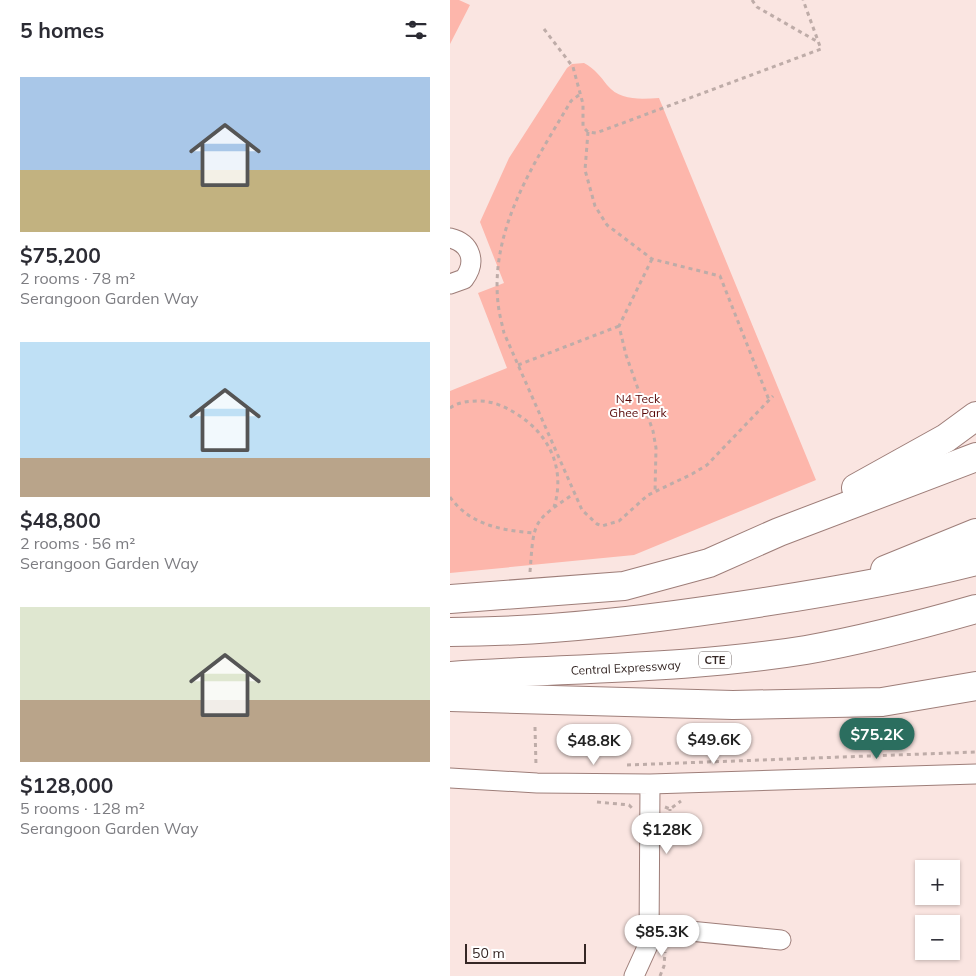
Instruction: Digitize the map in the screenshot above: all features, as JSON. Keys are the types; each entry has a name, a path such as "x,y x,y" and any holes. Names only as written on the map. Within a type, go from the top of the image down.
{"highway":[{"path":"779,532 946,438 976,416"},
{"path":"450,599 624,586 709,562 779,532 976,457"},
{"path":"864,586 883,571 976,532"},
{"path":"450,632 505,632 618,623 864,586 909,578 976,561"},
{"name":"Central Expressway","path":"450,676 607,668 806,650 898,631 976,609"},
{"path":"450,697 733,705 872,702 976,686"}],"street":[{"path":"450,238 459,240 466,246 471,254 472,263 464,279 450,284"},
{"path":"450,778 537,783 650,784 976,774"},
{"path":"634,976 649,943 650,784"},
{"path":"649,927 781,940"}],"path":[{"path":"752,0 757,7 819,43"},
{"path":"544,29 573,67 577,78 579,96 583,104 583,127 588,132 604,131 821,49 803,0"},
{"path":"579,96 571,101 526,178 506,228 498,271 498,303 504,333 582,510 590,520 602,526 619,521 655,492 707,465 773,396"},
{"path":"588,132 585,170 595,206 607,225 652,259 720,276 769,400"},
{"path":"652,259 619,326 626,355 653,431 656,448 655,492"},
{"path":"518,365 619,326"},
{"path":"450,408 454,404 487,401 505,407 538,429 556,464 559,482 554,507"},
{"path":"530,575 533,533 539,520 575,493"},
{"path":"450,497 465,513 482,523 506,531 533,533"},
{"path":"626,765 976,752"},
{"path":"527,767 536,768"}],"green space":[{"path":"450,0 459,0 470,5 450,44"},
{"name":"N4 Teck Ghee Park","path":"584,63 594,70 618,94 631,98 659,98 816,480 634,555 450,573 450,391 507,368 478,293 504,283 480,222 509,158 567,68 572,64"}]}
